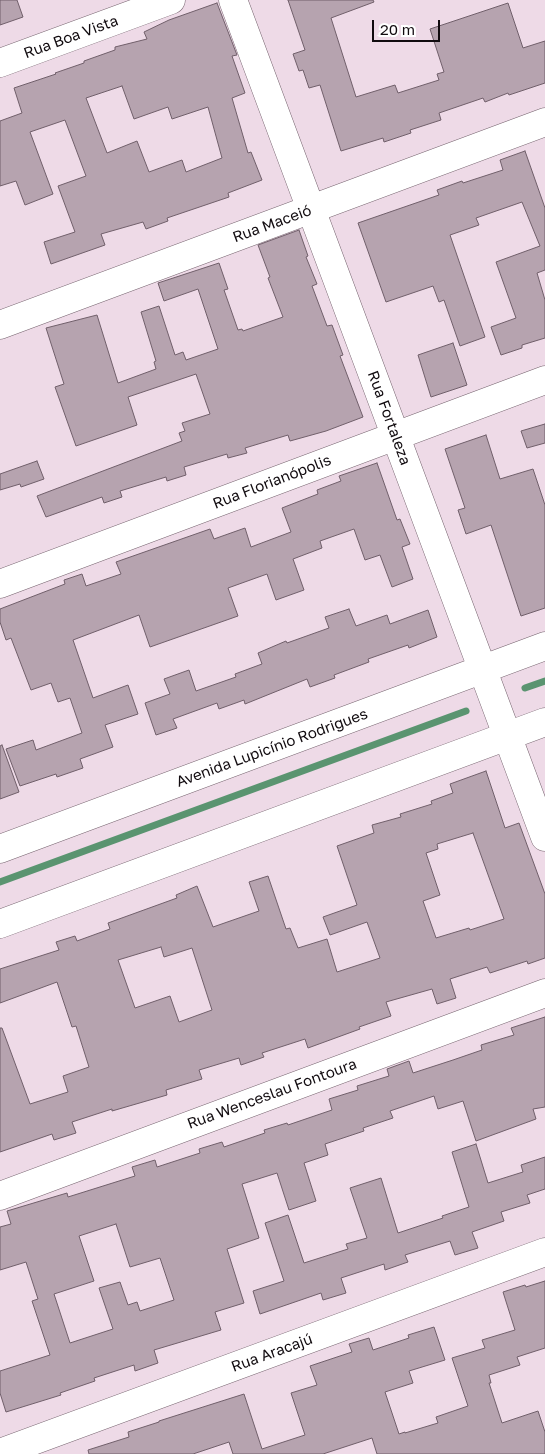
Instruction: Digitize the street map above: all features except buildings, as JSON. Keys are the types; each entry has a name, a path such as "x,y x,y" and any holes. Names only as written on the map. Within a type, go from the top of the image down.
{"street":[{"name":"Rua Boa Vista","path":"0,63 171,0"},
{"name":"Rua Fortaleza","path":"233,0 545,837"},
{"name":"Rua Maceió","path":"0,326 545,122"},
{"name":"Rua Florianópolis","path":"0,584 545,380"},
{"name":"Avenida Lupicínio Rodrigues","path":"0,849 545,646"},
{"path":"0,924 545,722"},
{"name":"Rua Wenceslau Fontoura","path":"0,1196 545,993"},
{"name":"Rua Aracajú","path":"0,1453 545,1252"}],"waterway":[{"path":"525,688 545,681"},
{"path":"0,882 466,711"}]}
